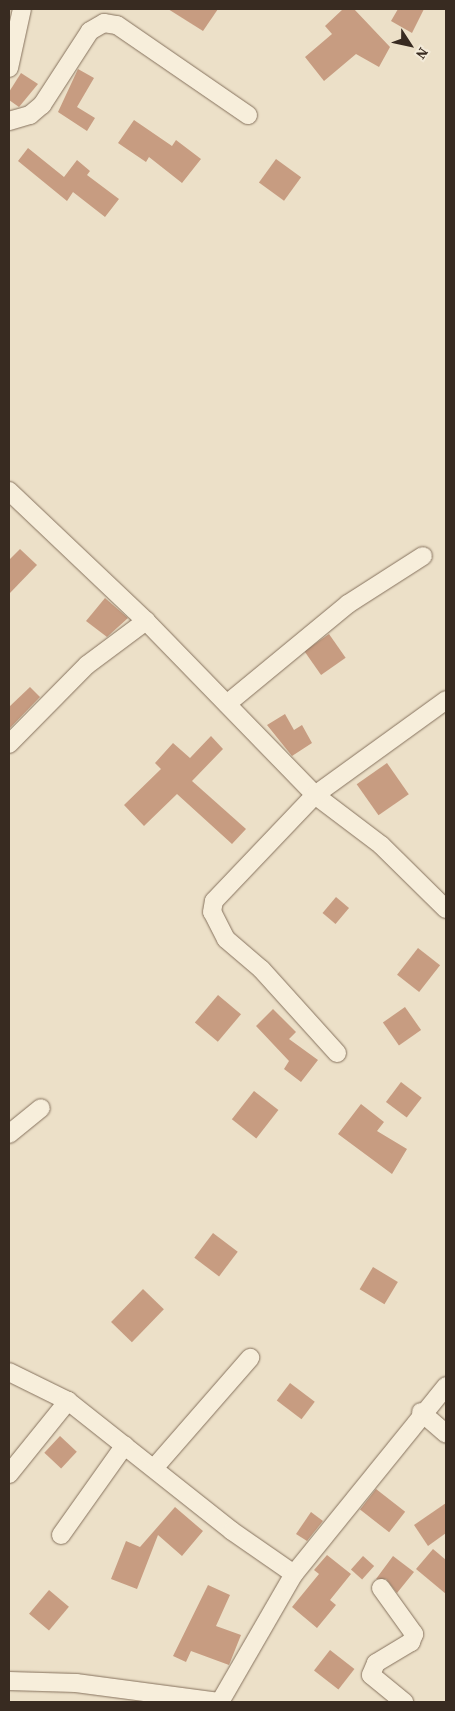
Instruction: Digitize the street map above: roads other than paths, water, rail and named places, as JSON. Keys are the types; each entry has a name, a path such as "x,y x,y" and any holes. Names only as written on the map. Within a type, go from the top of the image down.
{"street":[{"path":"9,68 22,9"},
{"path":"9,121 30,116 42,105 90,31 104,23 117,26 248,115"},
{"path":"9,490 228,703 315,795 380,845 446,909"},
{"path":"228,703 348,604 423,556"},
{"path":"9,744 87,665 146,622"},
{"path":"337,1053 261,969 226,939 212,912 214,901 315,795 446,700"},
{"path":"9,1134 41,1108"},
{"path":"155,1467 250,1358"},
{"path":"9,1372 68,1401 155,1467 232,1531 294,1574"},
{"path":"9,1680 76,1683 221,1702 294,1574 422,1412 446,1386"},
{"path":"9,1474 68,1401"},
{"path":"422,1412 446,1434"},
{"path":"61,1535 125,1445"},
{"path":"381,1588 399,1607 414,1634 411,1642 376,1663 371,1675 404,1702"}]}
